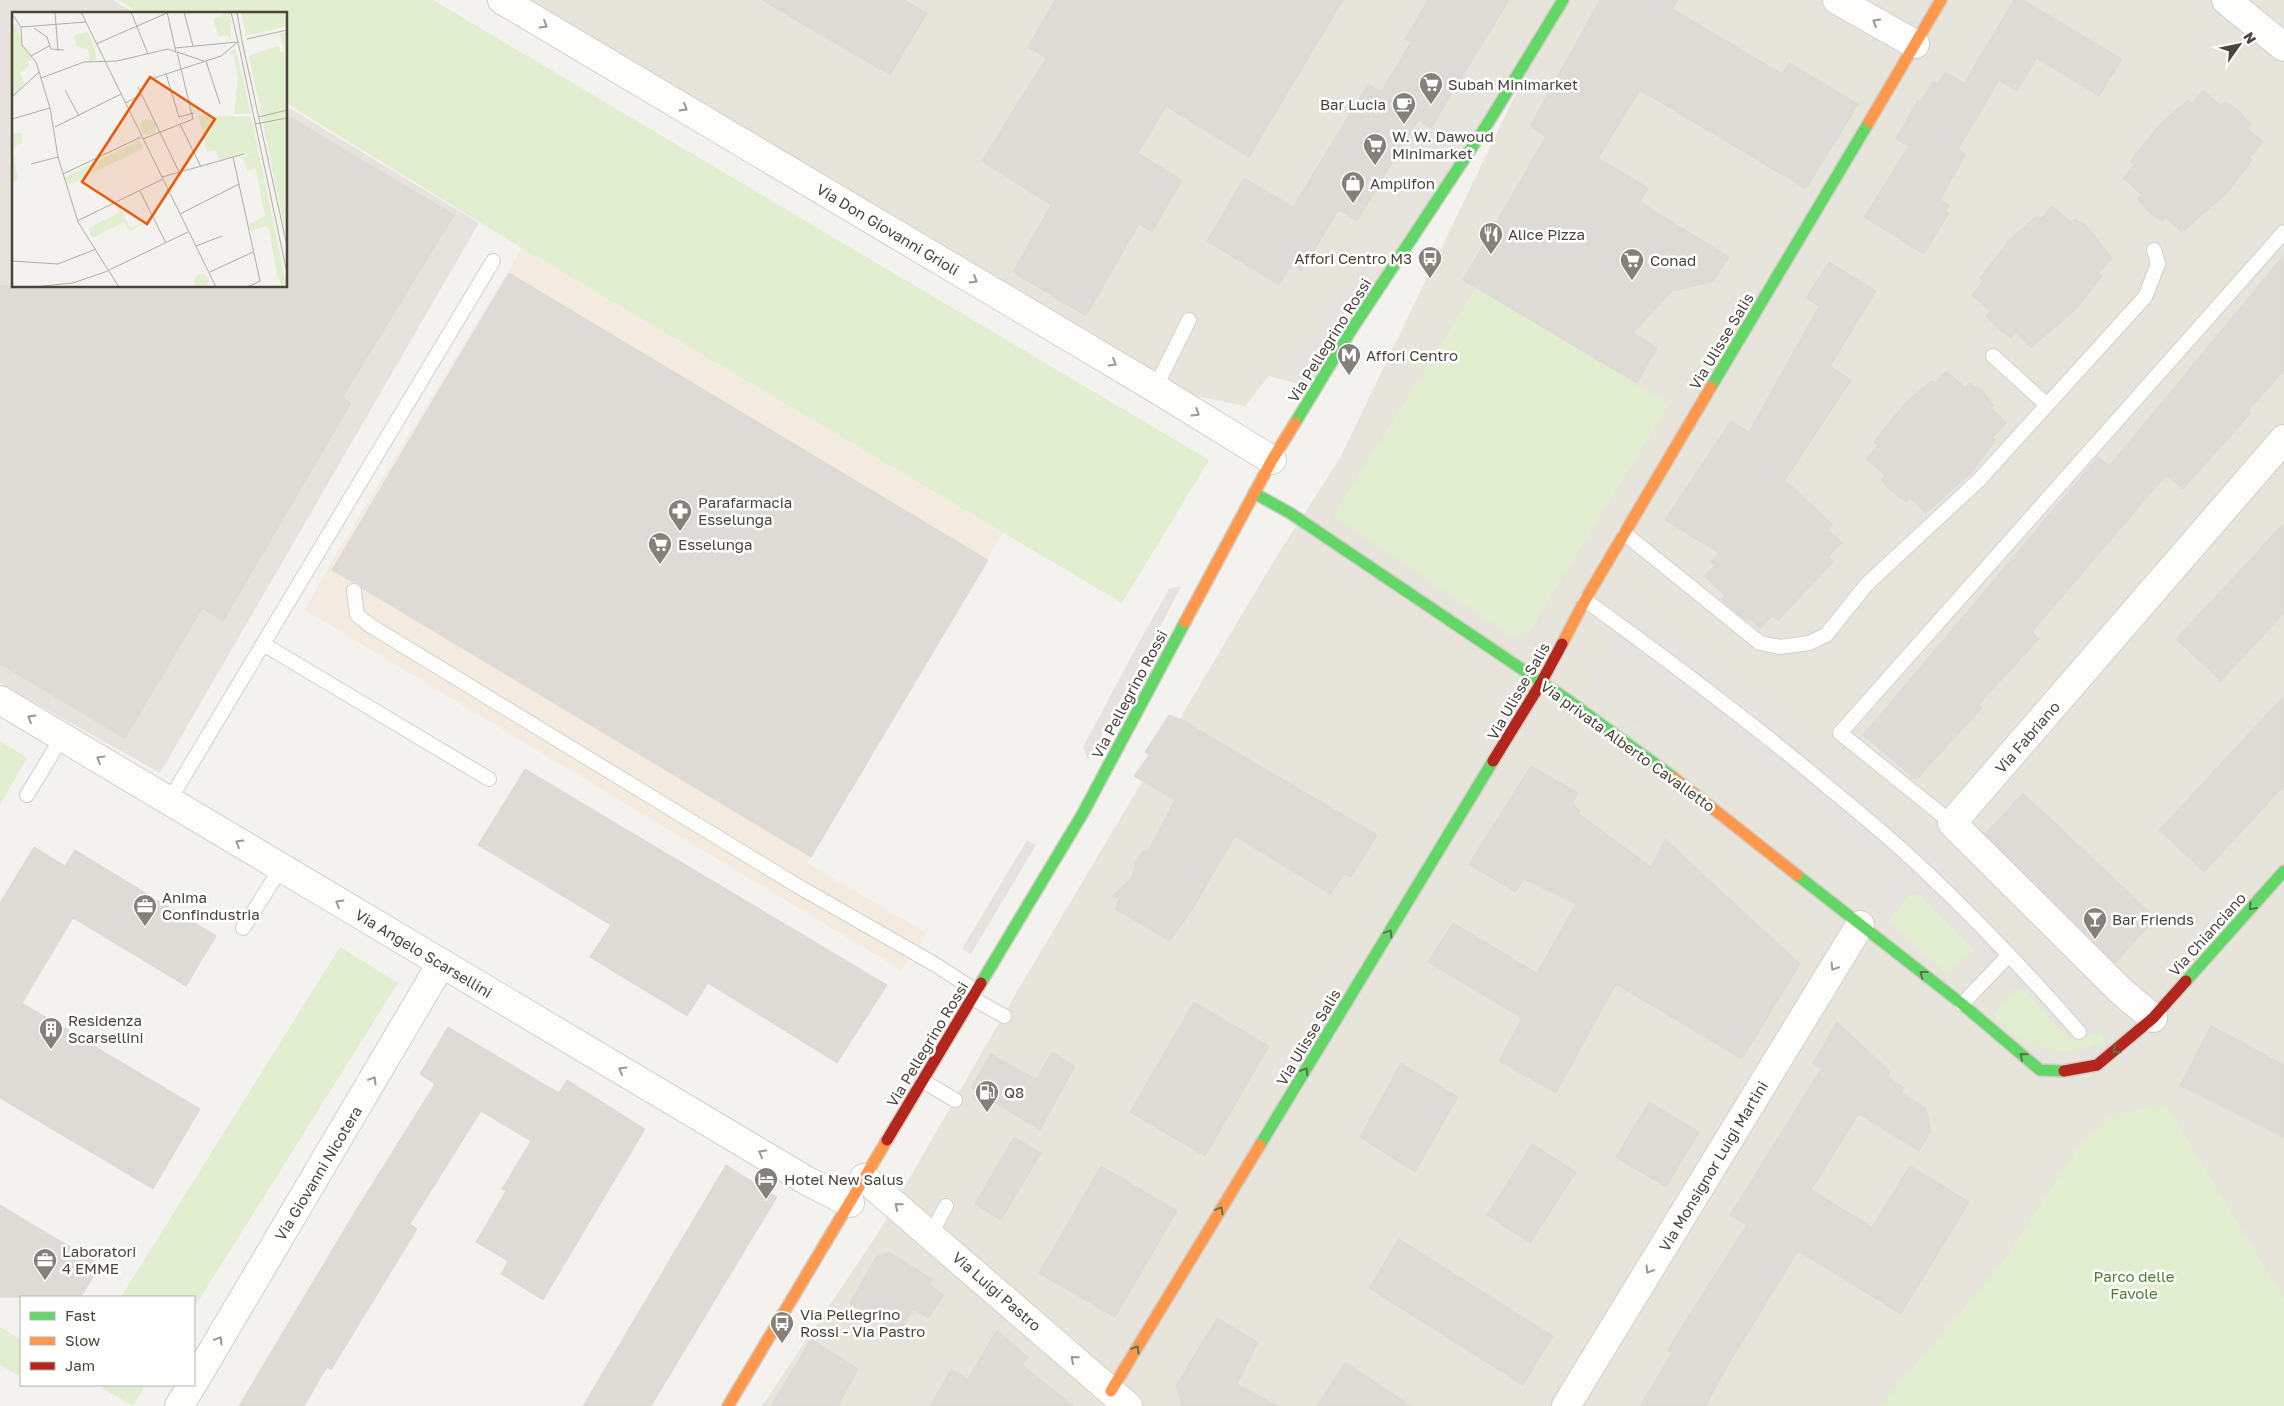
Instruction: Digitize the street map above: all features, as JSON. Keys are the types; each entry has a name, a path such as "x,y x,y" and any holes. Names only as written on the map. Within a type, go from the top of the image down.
{"street":[{"name":"Via Don Giovanni Grioli","path":"502,0 1155,388 1272,460"},
{"name":"Via Pellegrino Rossi","path":"728,1406 1083,812 1272,460 1350,332 1488,123 1563,0"},
{"path":"1837,0 1915,44"},
{"name":"Via Ulisse Salis","path":"1119,1398 1541,683 1585,600 1941,0"},
{"path":"2226,0 2284,47"},
{"name":"Via Fabriano","path":"1952,823 2284,439"},
{"name":"Via privata Alberto Cavalletto","path":"1254,492 1290,513 1541,683 1685,786 1962,1004 2040,1070 2067,1071 2097,1064 2152,1018"},
{"name":"Via Angelo Scarsellini","path":"0,700 809,1182 850,1203"},
{"path":"1952,823 2121,991 2152,1018"},
{"name":"Via Chianciano","path":"2152,1018 2284,871"},
{"name":"Via Monsignor Luigi Martini","path":"1566,1406 1860,925"},
{"name":"Via Giovanni Nicotera","path":"195,1380 441,964"},
{"name":"Via Luigi Pastro","path":"864,1178 1119,1398"},
{"name":"Via Giovanni Nicotera","path":"180,1406 191,1386"}],"lane":[{"path":"1952,823 1840,733 2284,232"},
{"path":"1625,534 1760,643 1780,647 1809,643 1826,635 1867,584 1978,480 2145,297 2158,264 2154,250"},
{"path":"169,801 493,261"},
{"path":"1155,388 1189,320"},
{"path":"1993,356 2046,405"},
{"path":"354,591 357,615 370,626 796,886 936,965 1004,1016"},
{"path":"1585,600 1732,709 1865,817 1924,870 2041,988 2079,1032"},
{"path":"263,644 489,779"},
{"path":"26,795 62,736"},
{"path":"243,928 281,868"},
{"path":"1962,1004 2009,956"},
{"path":"923,1081 955,1100"},
{"path":"931,1234 946,1206"}],"shaded area":[{"path":"0,0 113,0 133,12 12,12 12,288 288,288 288,107 479,223 160,773 0,683"},
{"path":"502,0 2284,0 2284,1406 762,1406 878,1233 1015,995 1275,559 1340,458 1551,21 1316,389 1269,376 1245,406 1155,388"},
{"path":"1486,85 1429,179 1297,382 1292,370 1474,86"},
{"name":"Esselunga","path":"522,248 1003,533 807,863 927,933 915,954 901,970 305,610 324,575"},
{"path":"1181,586 1088,760 1083,747 1132,655 1169,589"},
{"path":"1639,601 1764,699 1907,826 2028,950 2101,1032 2069,1039 2026,992 2020,989 2015,991 1919,894 1910,895 1888,921 1758,811 1585,689"},
{"path":"1027,840 1036,845 971,954 962,949"}],"green space":[{"path":"119,0 433,0 1209,460 1122,603 522,248 288,104 288,12 138,12"},
{"path":"1476,288 1669,404 1528,634 1511,636 1333,516"},
{"path":"0,741 27,758 0,805"},
{"path":"1914,893 1919,894 1974,950 1946,973 1888,921 1910,895"},
{"path":"340,947 398,983 195,1306 195,1296 122,1296"},
{"path":"2020,989 2091,1035 2101,1032 2105,1038 2104,1041 2084,1049 2064,1051 2044,1048 2020,1039 1994,1016 2004,1000"},
{"name":"Parco delle Favole","path":"2166,1104 2284,1299 2284,1406 1880,1406 2001,1265 2077,1149 2109,1115"},
{"path":"0,1327 20,1339 20,1376 0,1365"},
{"path":"99,1386 145,1386 133,1406"}],"building":[{"path":"762,0 904,0 927,13 890,75"},
{"path":"1055,0 1343,0 1249,157 1166,106 1138,153 1182,180 1152,232 1139,224 1086,316 1013,272 1051,205 982,161 1046,58 1028,47"},
{"path":"1428,0 1509,0 1431,128 1418,120 1357,221 1339,210 1301,271 1292,264 1279,285 1207,241 1244,178 1293,207 1368,84 1381,92 1411,42 1405,39"},
{"path":"1600,0 1678,0 1673,9 1782,74 1789,63 1858,104 1806,189 1640,90 1598,158 1648,188 1640,202 1729,257 1712,282 1672,291 1633,333 1657,348 1637,383 1463,280 1546,136 1530,126"},
{"path":"2014,0 2023,0 2122,59 2099,96 2037,58 2017,91 1999,80 1958,150 1966,154 1940,200 1949,205 1945,211 1949,213 1924,254 1864,217 1909,146 1896,139 1918,100 1921,102 1933,81 1938,85 1945,72 1964,83"},
{"path":"2203,90 2221,106 2225,102 2237,109 2251,125 2247,128 2263,142 2249,158 2252,160 2226,194 2182,232 2166,217 2162,222 2147,210 2137,199 2142,195 2123,178 2134,165 2130,161 2162,122 2188,100 2192,103"},
{"path":"288,116 454,215 342,398 351,403 223,621 202,608 125,738 0,664 0,286 12,286 12,288 288,288"},
{"path":"2052,206 2071,222 2074,219 2086,225 2112,258 2098,274 2102,276 2074,311 2031,348 2016,333 2011,338 1997,327 1986,316 1990,311 1972,295 1983,281 1980,278 2010,239 2037,216 2041,219"},
{"path":"2284,255 2284,370 2249,410 2251,413 2183,489 2166,475 2032,632 2039,639 1979,704 1982,708 1916,780 1863,735 2098,457 2109,466"},
{"path":"1829,262 1876,291 1830,366 1851,380 1785,480 1833,525 1828,530 1842,543 1828,557 1833,562 1778,621 1773,616 1760,629 1749,618 1746,620 1721,599 1725,595 1704,576 1715,565 1711,562 1719,553 1665,520 1731,421 1749,432 1819,306 1806,298"},
{"name":"Esselunga","path":"509,273 988,560 811,857 362,588 358,583 332,570"},
{"path":"1946,371 1965,387 1969,383 1981,389 1994,406 1991,408 2007,423 1992,438 1996,440 1970,474 1926,513 1910,498 1906,502 1891,491 1881,480 1885,475 1866,459 1878,445 1874,442 1906,402 1931,381 1935,383"},
{"path":"2284,523 2284,613 2221,681 2176,639"},
{"path":"2284,696 2284,786 2204,872 2159,830"},
{"path":"1169,715 1182,720 1377,835 1351,877 1344,874 1330,894 1235,836 1192,910 1170,941 1115,909 1120,898 1112,896 1132,878 1136,862 1143,851 1148,851 1175,800 1134,776 1149,755 1145,752"},
{"path":"1531,766 1578,793 1572,804 1580,811 1578,813 1651,867 1665,839 1800,964 1742,1059 1616,984 1556,1093 1499,1061 1522,1018 1428,962 1453,923 1537,973 1576,904 1524,879 1515,892 1469,864"},
{"path":"525,769 887,985 837,1063 708,983 687,1016 590,957 611,925 478,845"},
{"path":"2023,793 2156,918 2115,963 1985,834"},
{"path":"34,847 65,866 75,850 216,936 186,986 73,918 22,1003 200,1109 153,1189 0,1098 0,903"},
{"path":"1194,1002 1269,1046 1205,1156 1130,1112"},
{"path":"1837,1022 1889,1071 1888,1077 1904,1088 1901,1093 1926,1108 1931,1131 1919,1151 1859,1114 1811,1190 1872,1227 1910,1166 1969,1202 1901,1314 1798,1251 1725,1370 1706,1406 1640,1406 1672,1353 1668,1350 1747,1225 1730,1215 1821,1069 1813,1063"},
{"path":"2211,1026 2284,1065 2284,1138 2180,1086"},
{"path":"448,1027 559,1093 567,1080 645,1129 543,1300 501,1274 508,1261 476,1242 506,1191 502,1189 531,1141 481,1111 410,1224 417,1229 331,1370 327,1367 304,1406 239,1406 353,1215 435,1084 420,1074"},
{"path":"1052,1052 1075,1066 1040,1130 971,1088 991,1054 1036,1079"},
{"path":"1401,1063 1458,1097 1415,1172 1360,1137"},
{"path":"1649,1102 1699,1132 1666,1187 1616,1157"},
{"path":"1014,1137 1041,1153 1001,1220 975,1204"},
{"path":"1532,1144 1576,1172 1530,1243 1487,1215"},
{"path":"726,1165 777,1197 651,1406 583,1406"},
{"path":"1101,1166 1177,1211 1115,1317 1039,1273"},
{"name":"Laboratori 4 EMME","path":"0,1205 100,1265 82,1296 0,1297"},
{"path":"1399,1239 1553,1336 1523,1385 1369,1288"},
{"path":"889,1252 932,1279 928,1284 944,1295 928,1318 913,1309 899,1332 850,1303 876,1257"},
{"path":"1217,1318 1258,1342 1237,1384 1278,1406 1182,1406 1176,1386"},
{"path":"997,1330 1028,1357 1022,1365 1074,1406 930,1406 951,1369 968,1379"},
{"path":"811,1339 858,1369 838,1406 771,1406"},
{"path":"1345,1362 1411,1406 1317,1406"}],"traffic: fast":[{"path":"1295,423 1350,332 1488,123 1563,0"},
{"path":"1711,387 1869,122"},
{"path":"1254,493 1290,513 1565,698 1673,777"},
{"path":"981,983 1083,813 1185,622"},
{"path":"1260,1145 1493,761"},
{"path":"2186,981 2284,871"},
{"path":"1797,875 1962,1004 2040,1070 2064,1071"}],"traffic: slow":[{"path":"1869,122 1941,0"},
{"path":"1562,644 1585,600 1711,387"},
{"path":"1185,622 1272,460 1295,423"},
{"path":"1673,777 1797,875"},
{"path":"728,1406 887,1140"},
{"path":"1111,1391 1260,1145"}],"traffic: jam":[{"path":"1493,761 1541,683 1562,644"},
{"path":"2064,1071 2097,1065 2153,1018 2186,981"},
{"path":"887,1140 981,983"}],"place":[{"name":"Subah Minimarket","path":"1431,105"},
{"name":"Bar Lucia","path":"1404,125"},
{"name":"W. W. Dawoud Minimarket","path":"1375,166"},
{"name":"Amplifon","path":"1353,204"},
{"name":"Alice Pizza","path":"1491,255"},
{"name":"Affori Centro M3","path":"1430,279"},
{"name":"Conad","path":"1632,281"},
{"name":"Affori Centro","path":"1349,376"},
{"name":"Parafarmacia Esselunga","path":"680,532"},
{"name":"Esselunga","path":"660,565"},
{"name":"Anima Confindustria","path":"145,927"},
{"name":"Bar Friends","path":"2095,940"},
{"name":"Residenza Scarsellini","path":"51,1050"},
{"name":"Q8","path":"987,1113"},
{"name":"Hotel New Salus","path":"766,1200"},
{"name":"Laboratori 4 EMME","path":"45,1281"},
{"name":"Via Pellegrino Rossi - Via Pastro","path":"782,1344"}]}
